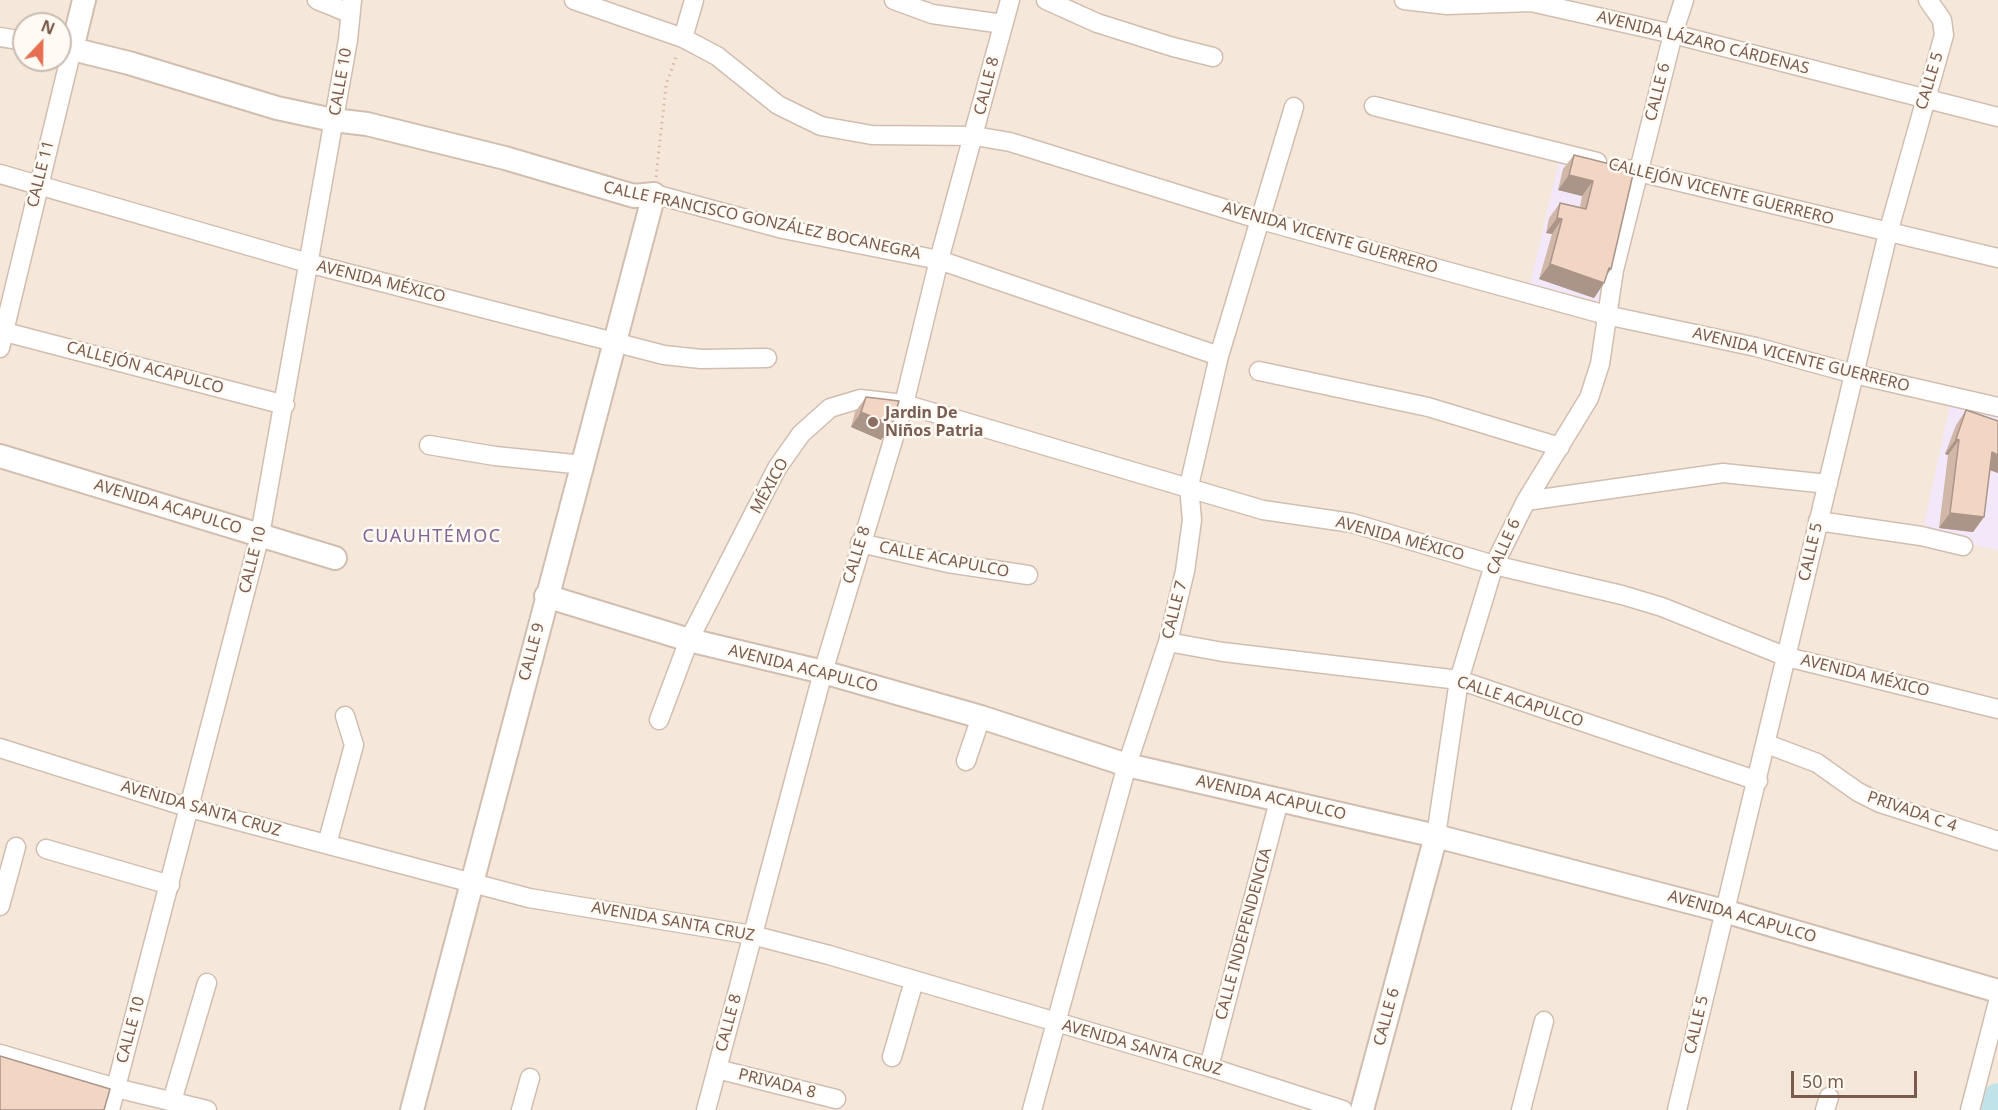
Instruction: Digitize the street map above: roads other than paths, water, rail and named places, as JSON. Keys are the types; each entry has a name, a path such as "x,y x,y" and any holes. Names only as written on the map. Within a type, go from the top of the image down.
{"street":[{"name":"CALLE 11","path":"72,32 84,0"},
{"path":"317,0 351,6"},
{"path":"574,0 683,38 694,0"},
{"path":"894,0 932,14 1003,24"},
{"name":"CALLE 8","path":"706,1110 823,672 860,543 904,404 939,260 975,136 1010,0"},
{"path":"1046,0 1097,23 1213,57"},
{"name":"AVENIDA LÁZARO CÁRDENAS","path":"1404,0 1447,5 1531,2 1673,34 1998,117"},
{"name":"CALLE 6","path":"1362,1110 1436,836 1459,680 1494,565 1526,501 1589,398 1600,364 1606,315 1638,171 1684,0"},
{"name":"CALLE 5","path":"1677,1110 1724,911 1767,744 1888,233 1944,35 1942,20 1928,0"},
{"name":"CALLE 10","path":"110,1110 260,535 285,405 348,40 351,6"},
{"name":"AVENIDA VICENTE GUERRERO","path":"683,38 717,56 778,105 821,126 872,135 975,136 1010,142 1261,220 1606,315 1756,347 1854,374 1998,407"},
{"name":"CALLE FRANCISCO GONZÁLEZ BOCANEGRA","path":"72,49 129,63 277,108 333,120 367,123 505,158 634,196 654,194 783,229 939,260 1219,356"},
{"name":"CALLE 11","path":"2,340 61,72"},
{"name":"CALLE 7","path":"1032,1110 1127,765 1168,642 1185,571 1192,519 1189,486 1219,356 1294,106"},
{"name":"CALLEJÓN VICENTE GUERRERO","path":"1374,106 1524,145 1998,258"},
{"name":"AVENIDA MÉXICO","path":"0,174 308,263 664,354 701,359 767,358"},
{"name":"CALLE 9","path":"412,1110 654,194"},
{"name":"CALLEJÓN ACAPULCO","path":"2,340 285,405"},
{"path":"1259,371 1428,407 1560,447"},
{"name":"MÉXICO","path":"659,720 689,640 777,468 801,434 830,408 860,399 904,404"},
{"name":"AVENIDA MÉXICO","path":"904,404 1189,486 1263,510 1352,524 1494,565 1622,595 1662,607 1787,657 1998,709"},
{"path":"429,445 495,456 584,465"},
{"name":"AVENIDA ACAPULCO","path":"0,456 335,558"},
{"path":"1526,501 1723,473 1828,484"},
{"path":"1818,521 1921,536 1963,546"},
{"name":"CALLE ACAPULCO","path":"860,543 948,563 1028,575"},
{"name":"AVENIDA ACAPULCO","path":"546,596 689,640 823,672 981,717 1127,765 1436,836 1724,911 1998,992"},
{"name":"CALLE ACAPULCO","path":"1168,642 1223,652 1459,680 1758,781"},
{"path":"327,844 354,745 345,716"},
{"path":"966,761 981,717"},
{"name":"PRIVADA C 4","path":"1767,744 1818,763 1858,792 1880,803 1998,841"},
{"name":"AVENIDA SANTA CRUZ","path":"0,748 190,808 529,898 752,935 1209,1067 1343,1110"},
{"name":"CALLE INDEPENDENCIA","path":"1209,1067 1279,801"},
{"path":"0,906 16,847"},
{"path":"46,849 170,885"},
{"path":"892,1058 914,981"},
{"path":"172,1101 207,984"},
{"path":"1970,1108 1998,1002"},
{"path":"1521,1110 1544,1021"},
{"path":"0,1054 116,1088 207,1110"},
{"name":"PRIVADA 8","path":"717,1069 836,1099"},
{"path":"521,1110 530,1078"}],"waterway":[{"path":"1989,1110 1998,1098"}],"place":[{"name":"Jardin De Niños Patria","path":"873,422"}],"district":[{"name":"CUAUHTÉMOC","path":"432,537"}]}
